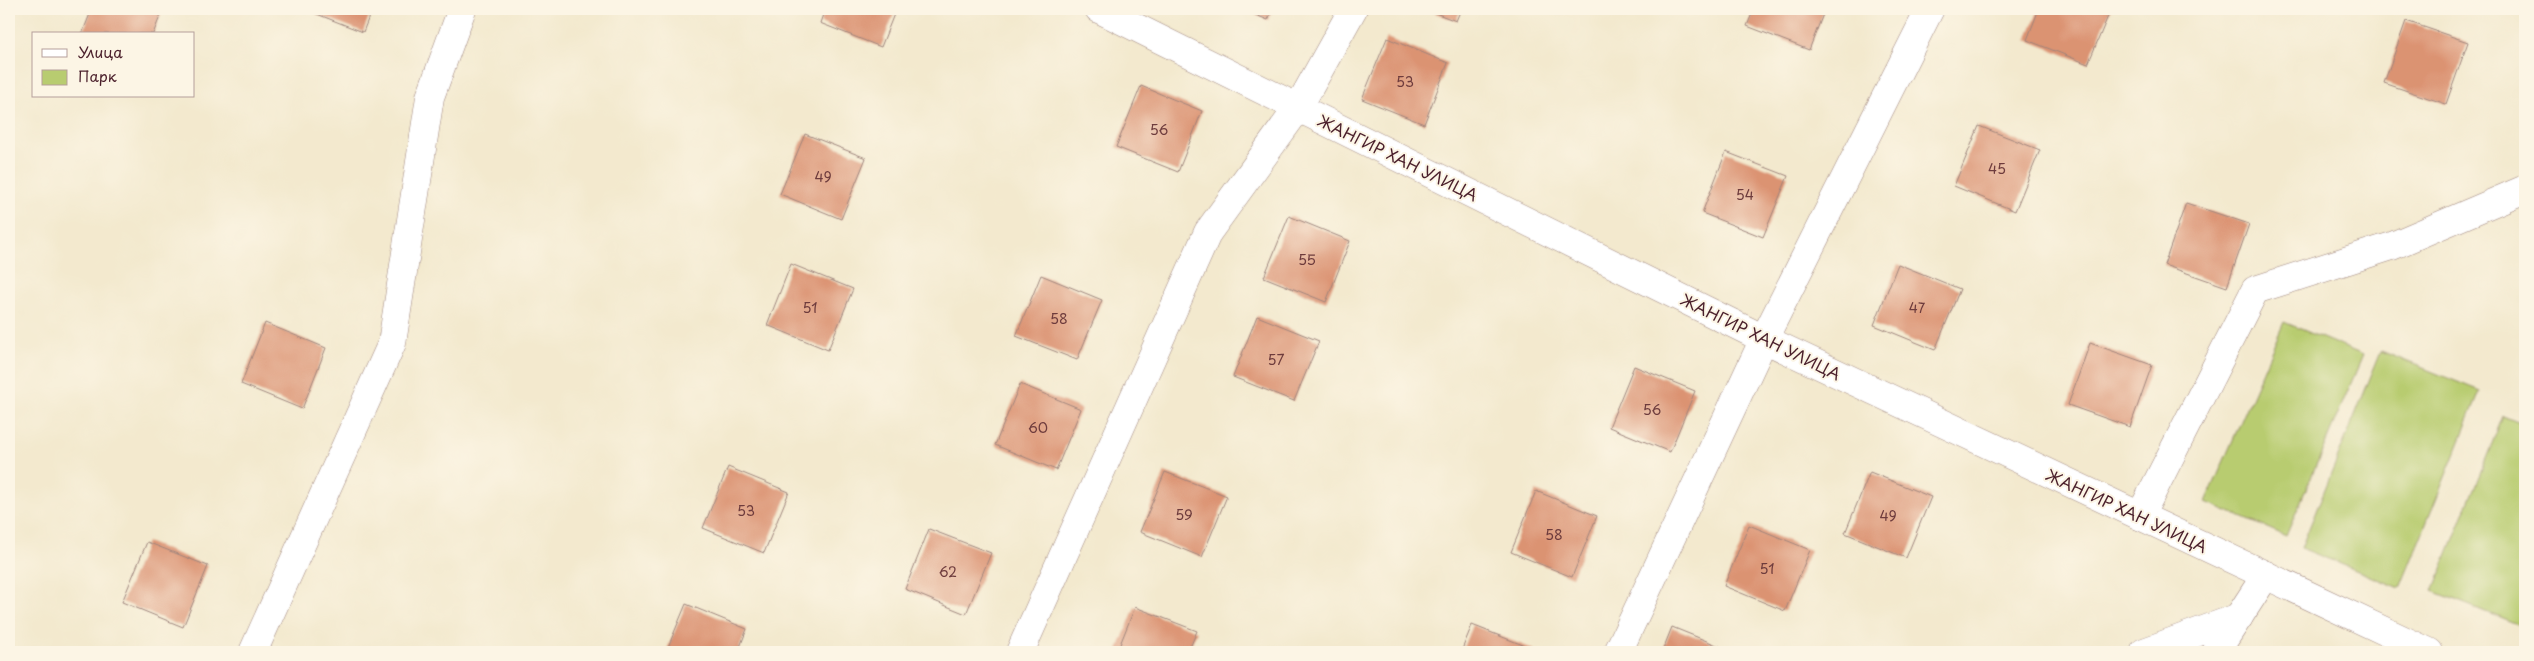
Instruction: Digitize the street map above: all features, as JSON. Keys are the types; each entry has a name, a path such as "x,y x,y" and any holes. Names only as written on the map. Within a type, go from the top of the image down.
{"street":[{"path":"253,652 392,343 430,96 462,9"},
{"name":"ЖАНГИР ХАН УЛИЦА","path":"1099,9 1764,339 2429,652"},
{"path":"1020,652 1208,232 1298,108 1353,9"},
{"path":"1618,652 1764,339 1930,9"},
{"path":"2140,516 2254,290 2392,246 2525,189"},
{"path":"2216,652 2266,575"},
{"path":"2144,652 2239,617"}],"green space":[{"path":"2284,322 2363,355 2286,536 2206,502"},
{"path":"2381,351 2480,391 2400,588 2301,548"},
{"path":"2503,416 2525,425 2525,606 2518,625 2433,591"}],"building":[{"path":"92,9 163,9 154,32 83,32"},
{"path":"304,9 372,9 363,32"},
{"path":"825,9 896,9 881,47 820,23"},
{"path":"1241,9 1273,9 1268,20"},
{"path":"1425,9 1461,9 1456,21"},
{"path":"1754,9 1825,9 1809,50 1747,26"},
{"path":"2039,9 2111,9 2088,64 2027,40"},
{"path":"2406,21 2468,42 2446,104 2384,83"},
{"path":"1387,38 1448,63 1424,124 1362,99"},
{"path":"1141,86 1202,111 1178,172 1116,147"},
{"path":"1979,126 2040,150 2015,211 1954,186"},
{"path":"805,134 866,158 841,219 780,194"},
{"path":"1726,152 1788,176 1763,237 1702,213"},
{"path":"2186,203 2249,224 2227,287 2164,265"},
{"path":"1289,216 1350,241 1326,302 1264,277"},
{"path":"791,264 853,289 828,350 767,325"},
{"path":"1898,264 1960,289 1935,350 1874,325"},
{"path":"1041,275 1102,300 1077,360 1016,336"},
{"path":"1257,316 1319,341 1294,401 1233,377"},
{"path":"265,323 326,348 302,409 241,384"},
{"path":"2090,343 2152,365 2130,427 2068,405"},
{"path":"1634,366 1695,391 1670,452 1609,427"},
{"path":"1020,384 1081,409 1056,470 995,445"},
{"path":"728,467 789,492 764,553 703,528"},
{"path":"1165,472 1227,496 1202,557 1140,532"},
{"path":"1870,472 1931,497 1906,558 1845,533"},
{"path":"1536,491 1597,516 1572,577 1511,552"},
{"path":"1749,525 1810,550 1785,611 1724,586"},
{"path":"929,529 991,553 966,614 905,589"},
{"path":"147,542 208,566 183,627 122,602"},
{"path":"686,604 747,629 738,652 666,652"},
{"path":"1135,607 1197,631 1188,652 1117,652"},
{"path":"1472,625 1533,649 1532,652 1461,652"},
{"path":"1672,627 1734,652 1662,652"}]}
